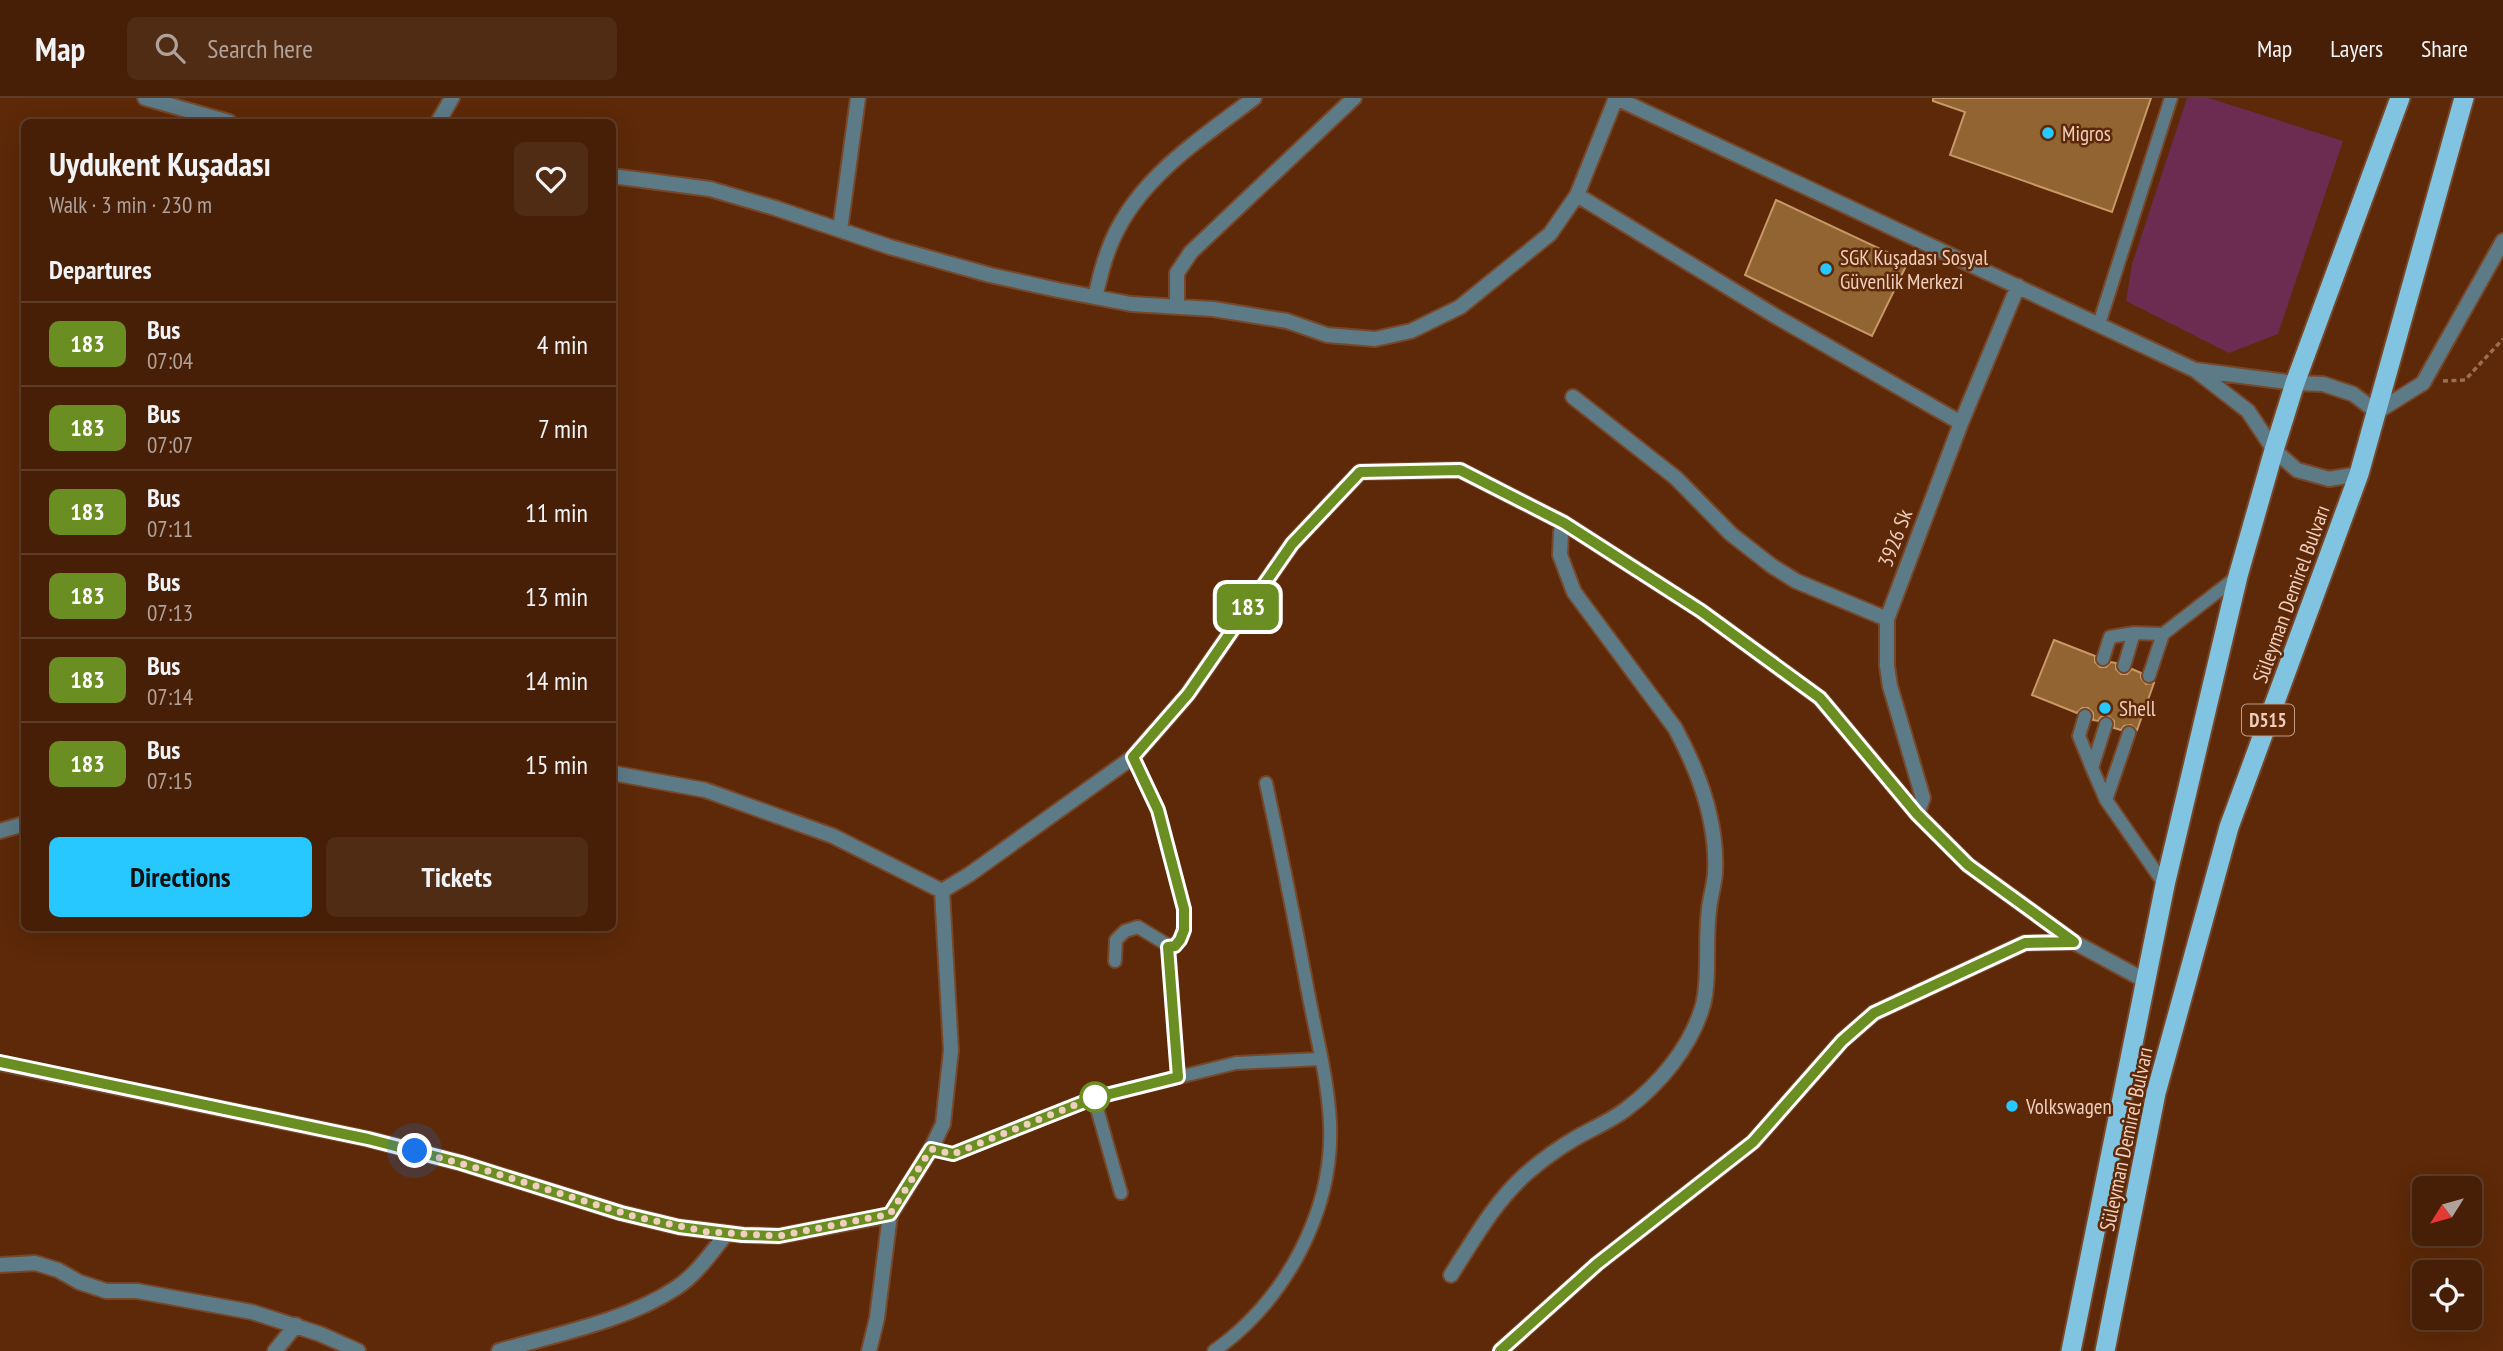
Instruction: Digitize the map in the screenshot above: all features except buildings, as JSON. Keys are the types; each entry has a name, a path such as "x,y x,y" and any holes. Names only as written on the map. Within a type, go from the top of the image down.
{"highway":[{"name":"Süleyman Demirel Bulvarı","path":"2071,1351 2165,885 2238,576 2295,383 2400,98"},
{"name":"Süleyman Demirel Bulvarı","path":"2105,1351 2156,1093 2229,827 2359,474 2464,98"}],"street":[{"path":"145,98 218,119"},
{"path":"440,119 452,98"},
{"path":"840,230 859,98"},
{"path":"1095,297 1108,250 1135,201 1161,170 1254,98"},
{"path":"1177,307 1177,273 1191,252 1354,98"},
{"path":"616,177 710,189 990,275 1131,304 1213,309 1287,321 1327,335 1375,339 1411,331 1460,307 1550,234 1577,195 1616,98 2195,370 2248,411 2274,450 2297,470 2329,479 2359,474"},
{"path":"1577,195 1777,317 1961,422"},
{"path":"2195,370 2323,384 2353,394 2378,412 2423,383 2503,241"},
{"name":"3926 Sk","path":"1917,814 1923,798 1890,685 1887,666 1887,620 1961,422 2018,286"},
{"path":"1573,397 1676,478 1731,534 1772,566 1796,581 1887,620"},
{"path":"942,891 970,874 1133,757 1188,694 1292,544 1360,472 1460,470 1564,523 1701,611 1820,698 1917,814 1968,865 2074,942 2146,981"},
{"path":"1451,1275 1494,1208 1526,1174 1566,1144 1624,1111 1660,1078 1680,1052 1696,1024 1707,986 1708,920 1715,875 1712,824 1706,799 1693,762 1675,728 1574,592 1560,555 1560,532 1564,523"},
{"path":"616,773 705,790 833,836 942,891"},
{"path":"0,831 21,825"},
{"path":"869,1351 877,1318 890,1214 931,1149 943,1124 951,1050 942,891"},
{"path":"1500,1351 1597,1264 1753,1142 1842,1041 1874,1013 2025,943 2074,942"},
{"path":"0,1062 368,1139 475,1167 650,1221 679,1227 779,1236 890,1214"},
{"path":"499,1351 630,1312 677,1288 704,1262 727,1233"},
{"path":"0,1265 35,1263 106,1291 137,1291 223,1306 296,1325 358,1351"},
{"path":"275,1351 296,1325"}],"lane":[{"path":"2099,324 2171,98"},
{"path":"2149,676 2163,634 2238,576"},
{"path":"2124,667 2134,634"},
{"path":"2103,659 2110,637 2163,634"},
{"path":"2085,716 2079,736 2106,800 2165,885"},
{"path":"2092,768 2106,724"},
{"path":"2106,800 2129,733"},
{"path":"1115,961 1116,940 1132,929 1138,928 1168,947 1175,946 1184,930 1184,909 1158,810 1133,757"},
{"path":"1214,1351 1242,1329 1288,1273 1310,1229 1322,1191 1330,1142 1328,1105 1290,890 1266,783"},
{"path":"1168,947 1178,1077"},
{"path":"931,1149 953,1154 1094,1098 1236,1063 1320,1059"},
{"path":"1094,1098 1121,1193"}],"path":[{"path":"2423,383 2465,380 2503,339"}],"shaded area":[{"path":"2187,98 2209,98 2343,141 2278,334 2229,353 2126,301 2132,264"}],"bus line":[{"name":"183","path":"0,1062 368,1139 461,1163 650,1221 708,1232 779,1236 890,1214 931,1149 953,1154 1094,1098 1178,1077 1168,947 1175,946 1180,940 1184,930 1184,909 1158,810 1133,757 1188,694 1292,544 1360,472 1460,470 1564,523 1701,611 1820,698 1917,814 1968,865 2074,942 2025,943 1874,1013 1842,1041 1753,1142 1597,1264 1500,1351"}],"place":[{"name":"Migros","path":"2048,133"},
{"name":"SGK Kuşadası Sosyal Güvenlik Merkezi","path":"1826,269"},
{"name":"Shell","path":"2105,708"},
{"name":"Volkswagen","path":"2012,1106"}],"route":[{"path":"415,1151 650,1221 708,1232 779,1236 890,1214 931,1149 953,1154 1095,1097"}]}
